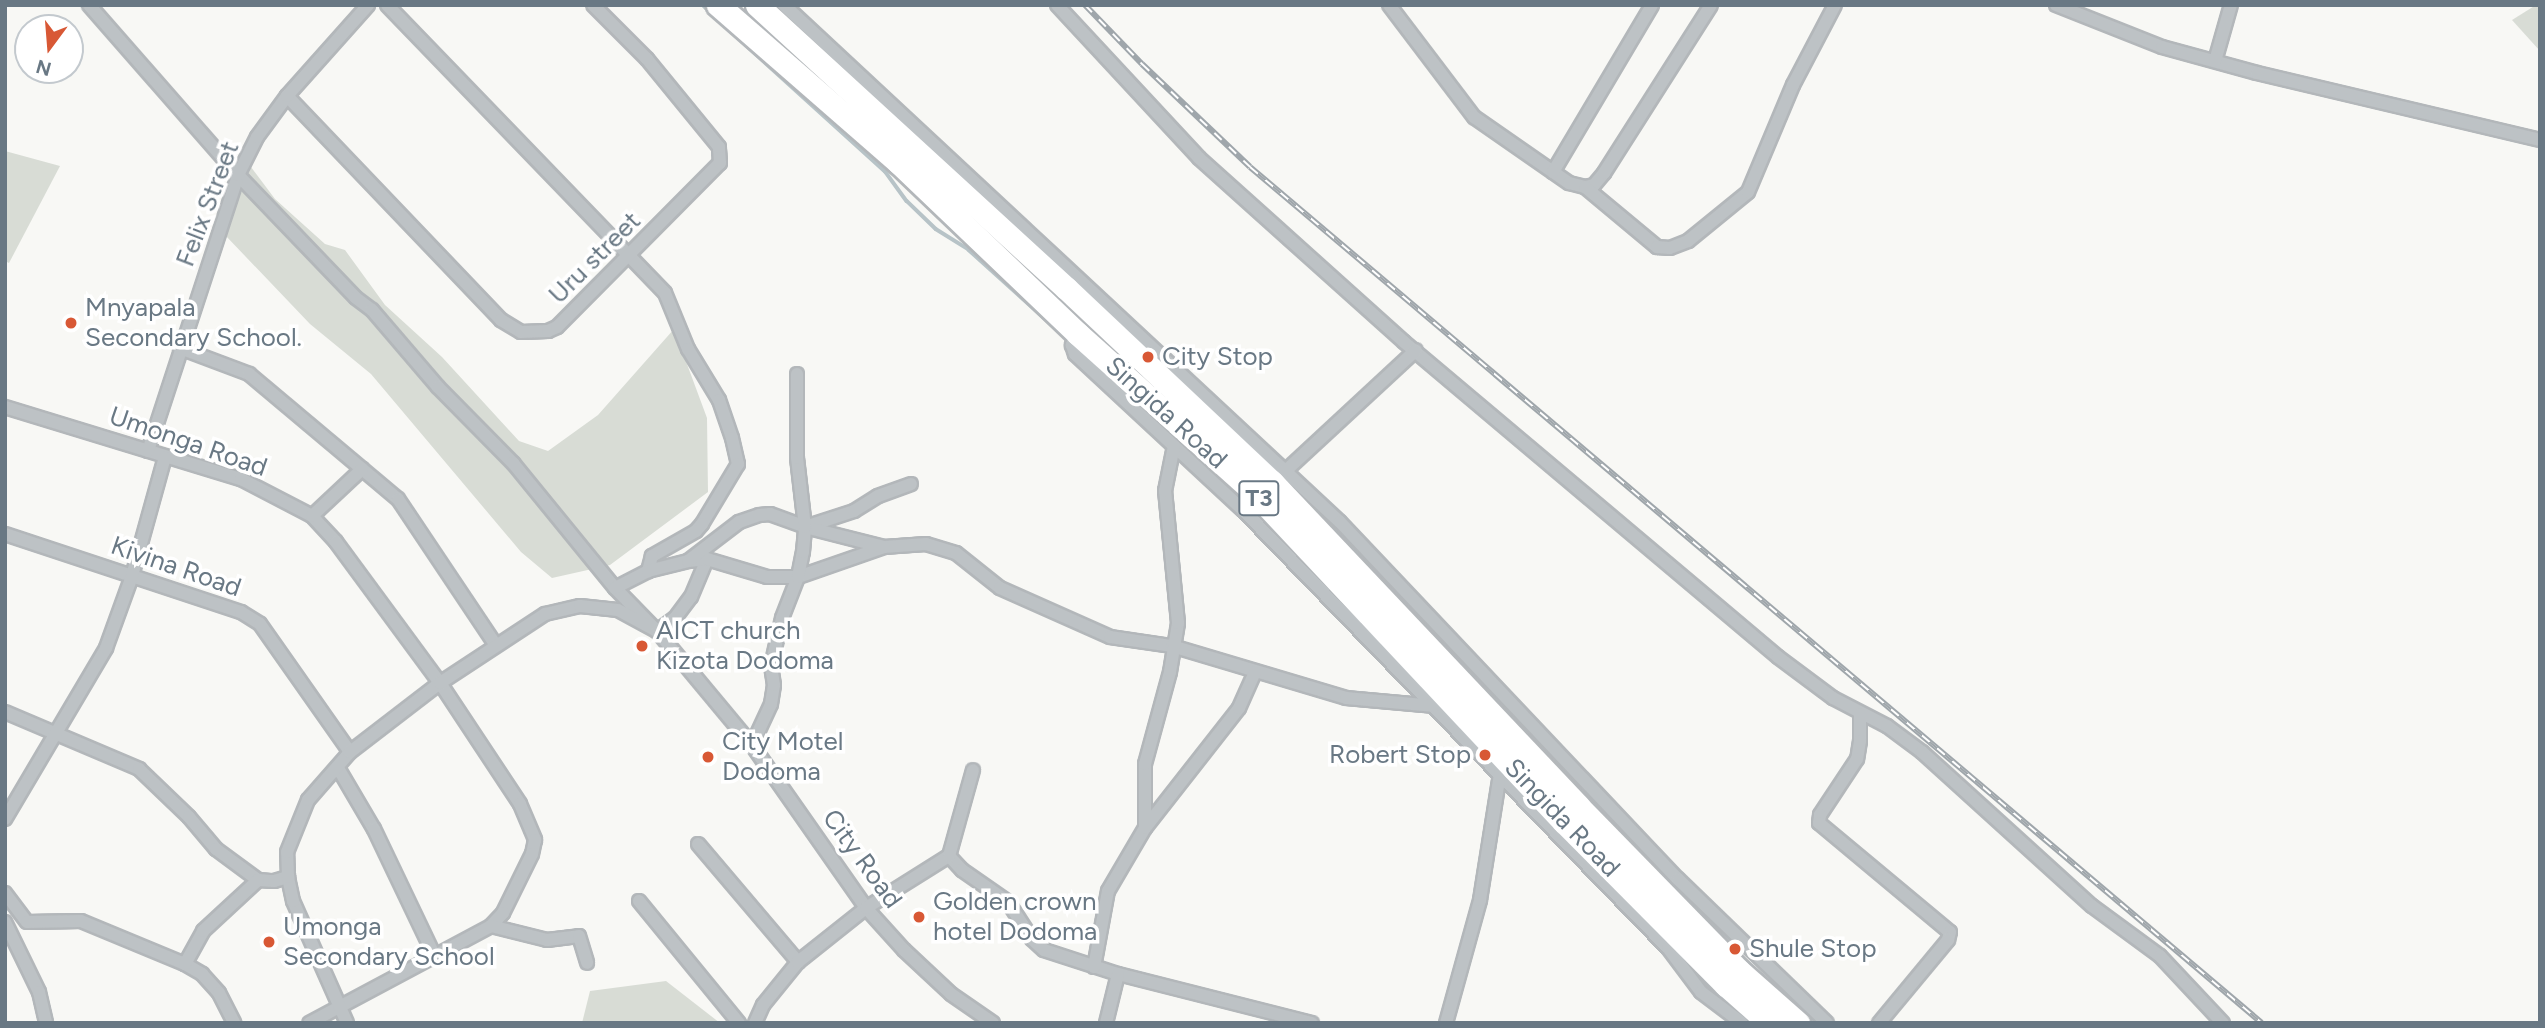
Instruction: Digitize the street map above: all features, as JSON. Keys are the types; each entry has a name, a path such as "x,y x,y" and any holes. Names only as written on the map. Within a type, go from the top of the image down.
{"highway":[{"name":"Singida Road","path":"718,5 898,162 1078,334 1253,491 1726,985 1769,1023"},
{"name":"Singida Road","path":"757,5 1067,289 1278,477 1508,760 1798,1023"}],"street":[{"path":"89,5 238,175 356,298 372,310 438,387 486,434 615,589 657,631 685,606 707,559"},
{"name":"Felix Street","path":"148,450 238,175 257,137 287,96 368,5"},
{"path":"387,5 665,293 688,349 719,400 738,464 702,524 696,531 652,556 648,571"},
{"name":"Uru street","path":"287,96 501,320 521,332 538,333 557,327 720,163 719,147 647,59 593,5"},
{"path":"784,5 1278,477 1379,562 1678,879 1827,1023"},
{"path":"1057,5 1199,158 1416,350 1778,657 1833,698 1905,737 2092,906 2160,956 2223,1023"},
{"path":"1389,5 1474,117 1553,173 1569,183 1585,187 1657,247 1670,248 1688,241 1748,192 1793,85 1835,5"},
{"path":"1553,173 1652,5"},
{"path":"1585,187 1594,185 1604,173 1712,5"},
{"path":"2056,5 2162,47 2516,137 2540,140"},
{"path":"2215,61 2231,5"},
{"path":"1078,334 1072,345 1075,354 1243,510 1435,706 1508,760 1668,948 1701,992 1742,1023"},
{"path":"180,348 249,374 398,499 495,644"},
{"path":"1278,477 1416,350"},
{"path":"752,745 771,705 774,685 771,666 782,618 798,577 805,527 797,458 797,374"},
{"name":"Umonga Road","path":"5,407 241,479 312,516 336,542 440,683"},
{"path":"1145,828 1145,765 1168,685 1172,646 1178,623 1165,491 1174,446"},
{"path":"5,819 106,648 132,576 165,457"},
{"path":"312,516 362,469"},
{"path":"805,527 854,511 878,496 911,484"},
{"path":"688,561 739,522 752,516 770,514 805,527 884,547"},
{"name":"Kivina Road","path":"5,534 241,612 260,624 350,752"},
{"path":"615,589 648,571 688,561 707,559 767,577 798,577 884,547 926,544 956,553 1000,588 1110,637 1172,646 1346,698 1435,706"},
{"name":"City Road","path":"348,1023 293,901 288,877 287,852 308,800 350,752 440,683 495,644 545,614 580,606 618,610 657,631 752,745 866,908 904,950 951,994 993,1023"},
{"path":"1094,967 1108,891 1145,828 1238,708 1255,672"},
{"path":"309,1023 491,926 503,913 532,854 534,840 520,804 440,683"},
{"path":"5,712 139,769 189,817 216,849 258,880 274,881 288,877"},
{"path":"1860,714 1857,759 1820,815 1819,823 1950,932 1948,940 1879,1023"},
{"path":"1446,1023 1480,900 1508,760"},
{"path":"338,768 374,829 435,957"},
{"path":"755,1023 763,1005 798,962 866,908 949,856 973,770"},
{"path":"698,844 798,962"},
{"path":"949,856 962,870 1008,902 1038,946 1118,974 1312,1023"},
{"path":"185,964 204,931 258,880"},
{"path":"5,893 27,922 81,921 185,964 202,974 219,993 234,1023"},
{"path":"639,901 739,1023"},
{"path":"5,922 39,992 46,1023"},
{"path":"491,926 547,940 579,936 587,963"},
{"path":"1106,1023 1118,974"}],"shaded area":[{"path":"2540,5 2540,51 2512,20"},
{"path":"5,151 60,166 9,263 5,261"},
{"path":"251,167 275,199 325,244 345,250 385,305 442,357 519,441 548,451 598,415 674,329 707,418 708,492 610,565 552,578 521,552 371,374 310,324 225,235"},
{"path":"666,981 720,1023 582,1023 590,991"}],"waterway":[{"path":"703,5 710,12"},
{"path":"726,27 885,171 907,201 936,229 969,250 1063,335"},
{"path":"1159,423 1173,436"}],"railway":[{"path":"1085,5 1142,64 1250,167 2262,1023"}],"place":[{"name":"Mnyapala Secondary School.","path":"71,323"},
{"name":"City Stop","path":"1148,357"},
{"name":"AICT church Kizota Dodoma","path":"642,646"},
{"name":"Robert Stop","path":"1485,755"},
{"name":"City Motel Dodoma","path":"708,757"},
{"name":"Golden crown hotel Dodoma","path":"919,917"},
{"name":"Umonga Secondary School","path":"269,942"},
{"name":"Shule Stop","path":"1735,949"}]}
